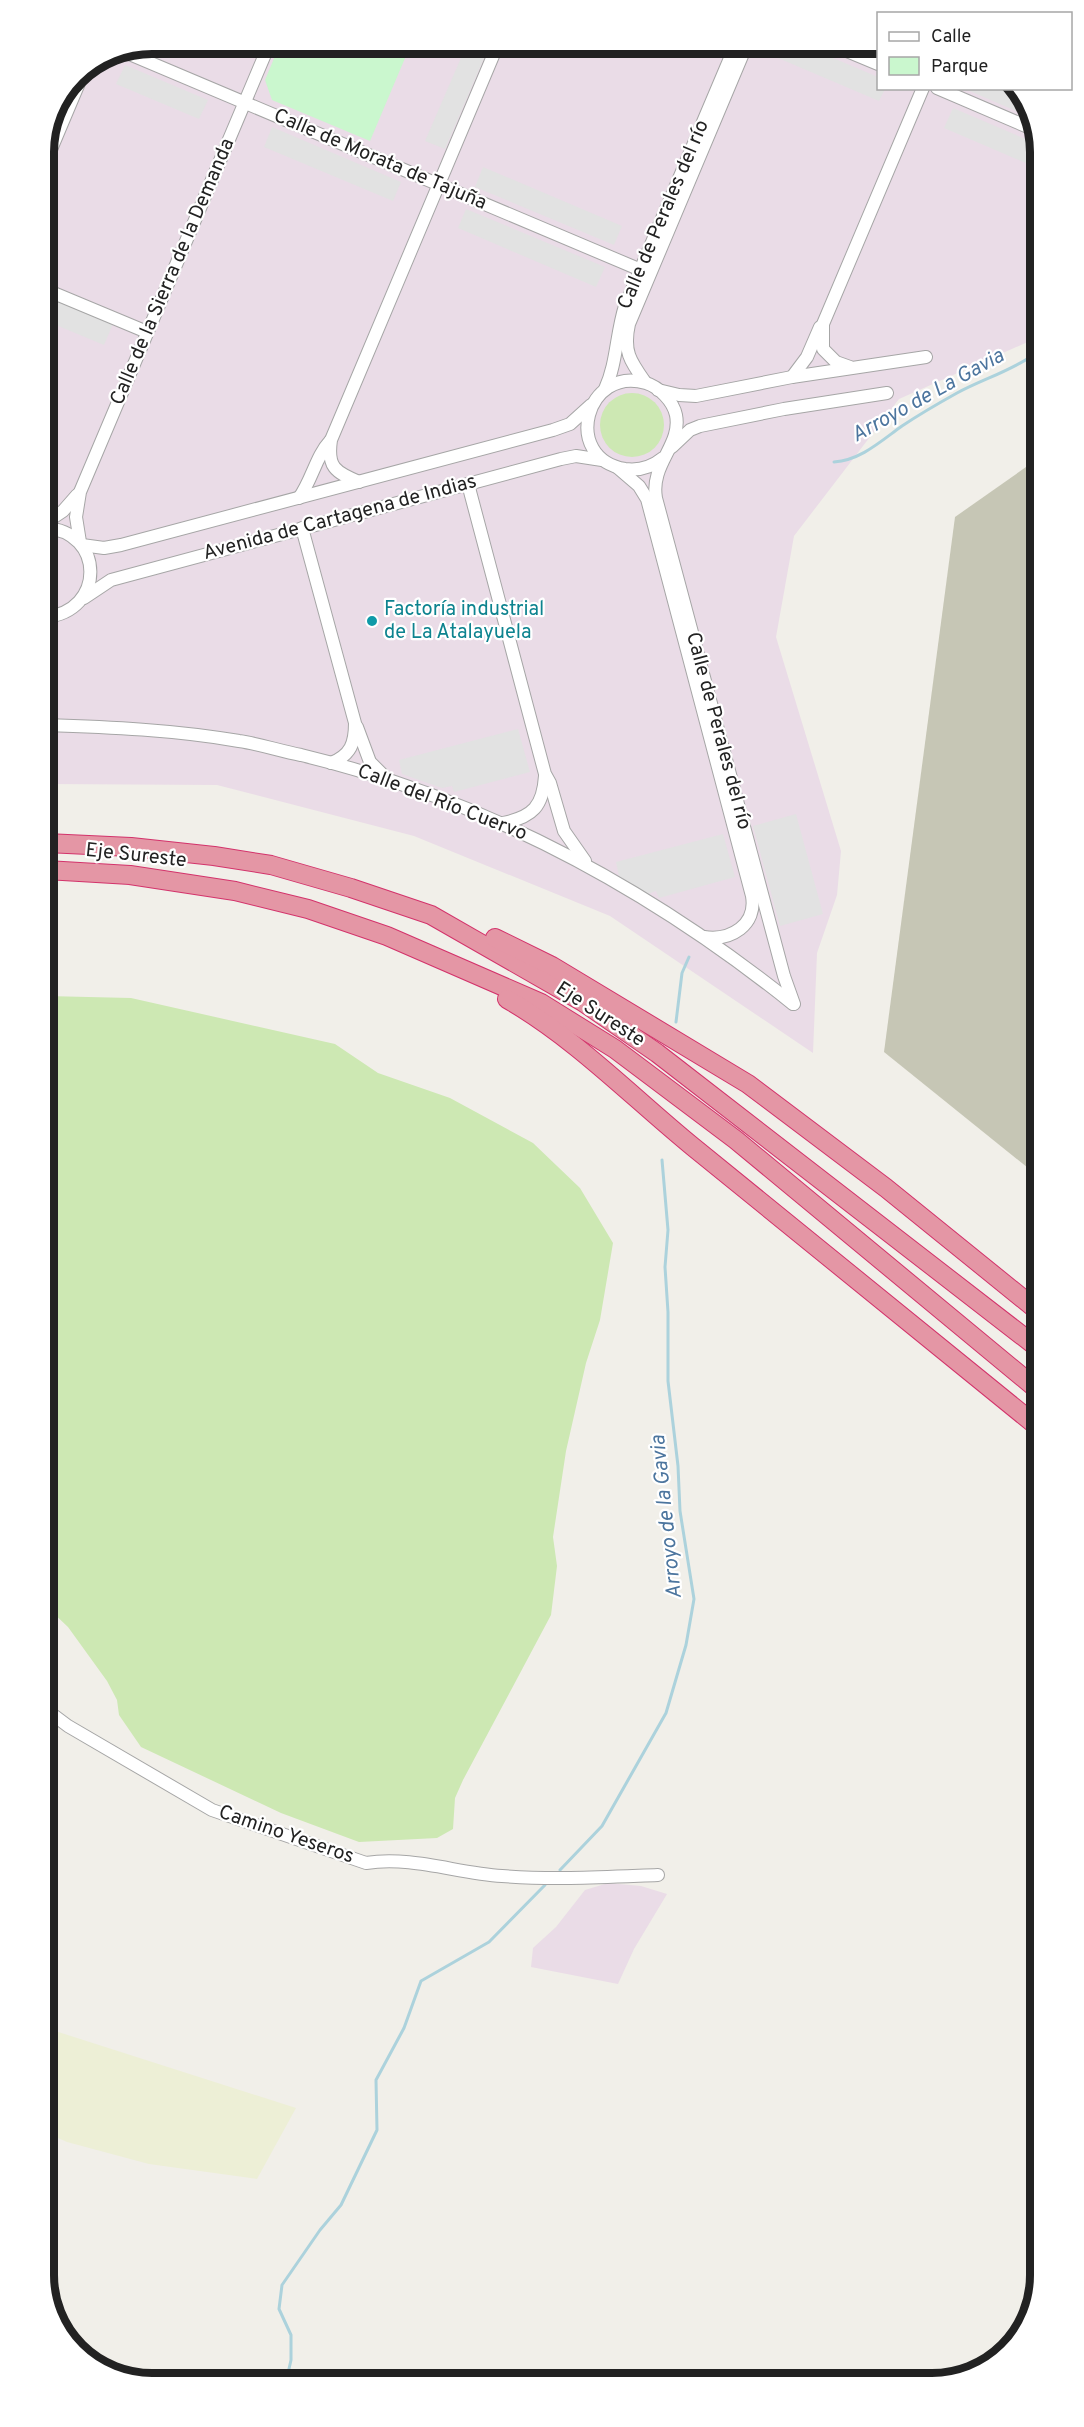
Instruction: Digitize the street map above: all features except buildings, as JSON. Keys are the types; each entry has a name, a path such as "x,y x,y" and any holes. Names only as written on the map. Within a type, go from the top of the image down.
{"highway":[{"name":"Eje Sureste","path":"54,843 131,847 271,865 351,888 431,915 583,1002 657,1053 1030,1342"},
{"name":"Eje Sureste","path":"54,870 130,874 235,891 308,909 387,936 541,1003 615,1049 736,1140 1030,1383"},
{"path":"431,915 483,933 552,966 748,1084 886,1188 1030,1305"},
{"path":"424,951 527,1010 572,1043 716,1166 1030,1421"}],"street":[{"name":"Calle de la Sierra de la Demanda","path":"84,598 91,574 91,565 81,544 76,517 80,492 265,54"},
{"path":"359,482 335,469 330,459 331,440 494,54"},
{"name":"Calle de Perales del río","path":"605,389 612,372 621,318 732,54"},
{"name":"Calle de Perales del río","path":"645,382 631,362 626,348 629,324 743,54"},
{"path":"854,54 877,63"},
{"name":"Calle de Morata de Tajuña","path":"134,56 641,270"},
{"path":"55,141 76,89"},
{"path":"792,377 801,368 817,331 823,324 922,90"},
{"path":"942,90 1026,126"},
{"path":"54,293 147,332"},
{"path":"823,324 822,344 827,355 836,362 850,367"},
{"path":"658,390 688,396 850,367 926,357"},
{"path":"666,454 674,437 675,415 672,406 658,390 645,382 624,381 605,389 592,404 588,416 589,439 602,460 617,468 643,469 654,465 666,454 690,430 700,426 784,409 887,393"},
{"name":"Avenida de Cartagena de Indias","path":"54,530 64,532 81,544 110,548 553,430 570,424 592,404"},
{"path":"299,498 312,477 324,447 331,440"},
{"name":"Calle de Perales del río","path":"666,454 655,484 658,507 784,976 794,1005"},
{"name":"Avenida de Cartagena de Indias","path":"58,616 111,580 567,458 602,460"},
{"name":"Calle de Perales del río","path":"617,468 639,486 647,499 752,896 752,912 738,930 716,938 704,937"},
{"path":"468,484 545,774 550,783 564,831 574,849 589,866"},
{"name":"Calle de la Sierra de la Demanda","path":"54,516 63,511 80,492"},
{"path":"303,528 355,723 370,762 388,779"},
{"path":"54,616 58,616"},
{"path":"54,618 58,616"},
{"path":"331,763 347,754 353,746 355,723"},
{"name":"Calle del Río Cuervo","path":"54,725 123,728 240,741 388,779 503,823 631,889 704,937 794,1005"},
{"path":"503,823 527,815 538,805 544,792 545,774"},
{"name":"Camino Yeseros","path":"54,1715 95,1743 212,1810 366,1863 381,1860 438,1865 501,1876 584,1878 658,1875"}],"shaded area":[{"path":"152,54 877,54 877,90 1008,90 1010,92 1025,120 1029,139 1030,341 899,399 794,536 776,637 841,851 837,895 817,953 813,1053 610,916 414,836 217,785 54,784 54,145 57,126 64,108 87,78 120,59"},
{"path":"463,54 486,54 445,149 425,141"},
{"path":"780,54 824,54 877,77 877,90 884,90 879,101 778,58"},
{"path":"125,65 208,100 199,119 116,84"},
{"path":"967,90 1008,90 1022,113"},
{"path":"953,108 1029,140 1030,165 944,128"},
{"path":"272,127 401,182 393,201 264,147"},
{"path":"483,167 622,226 614,245 475,187"},
{"path":"466,209 605,267 596,287 458,228"},
{"path":"54,299 113,324 104,345 54,324"},
{"path":"1030,464 1030,1170 884,1052 955,517"},
{"path":"518,729 530,772 454,792 452,786 442,788 402,774 399,760"},
{"path":"796,814 823,914 780,926 753,826"},
{"path":"723,834 735,877 659,898 656,891 648,894 619,876 616,862"},
{"path":"608,1883 641,1886 667,1894 634,1949 618,1984 531,1967 533,1948 556,1927 585,1890"},
{"path":"54,2031 296,2108 257,2179 149,2164 67,2142 54,2136"}],"green space":[{"path":"276,54 407,54 370,141 272,100 265,80"},
{"path":"632,393 650,399 658,407 664,425 658,443 650,451 632,457 614,451 606,443 600,425 606,407 614,399"},
{"path":"54,996 131,998 335,1044 378,1073 450,1098 533,1143 580,1188 613,1243 600,1320 586,1363 566,1451 553,1537 557,1566 551,1615 463,1780 455,1798 453,1829 437,1838 359,1842 281,1813 141,1747 119,1715 117,1700 107,1681 68,1627 54,1614"}],"waterway":[{"name":"Arroyo de La Gavia","path":"834,462 862,454 943,401 1030,357"},
{"name":"Arroyo de la Gavia","path":"676,1022 682,973 689,957"},
{"name":"Arroyo de la Gavia","path":"560,1870 602,1826 666,1713 686,1645 694,1599 680,1511 678,1466 668,1381 668,1312 665,1267 668,1230 662,1160"},
{"name":"Arroyo de la Gavia","path":"288,2373 291,2360 291,2335 279,2309 282,2285 320,2230 341,2205 377,2130 376,2080 404,2028 421,1981 489,1942 545,1885"}],"place":[{"name":"Factoría industrial de La Atalayuela","path":"372,621"}]}
